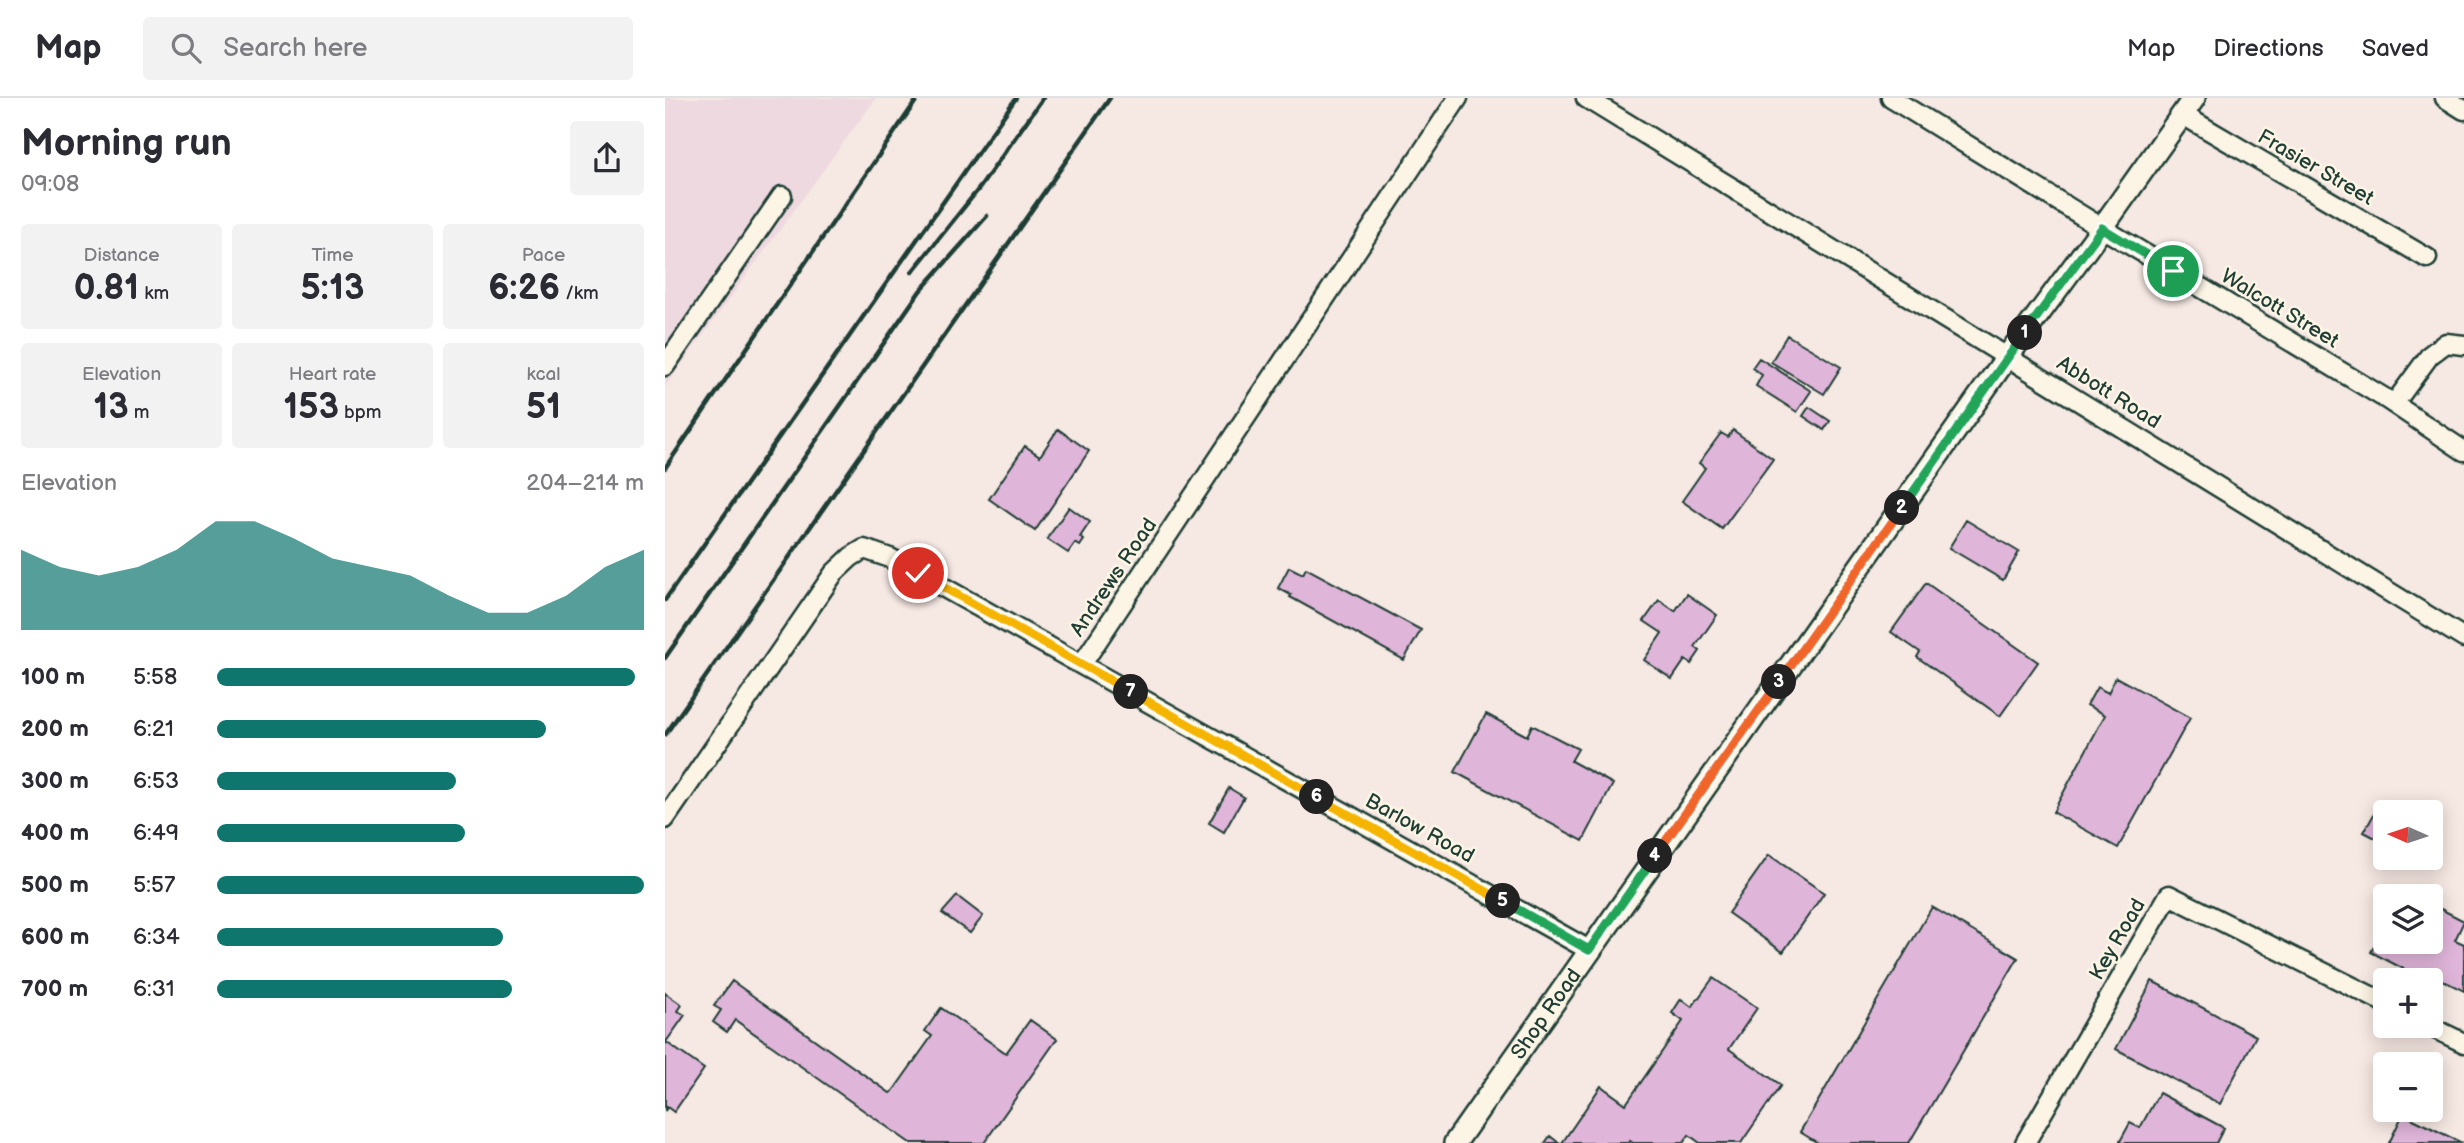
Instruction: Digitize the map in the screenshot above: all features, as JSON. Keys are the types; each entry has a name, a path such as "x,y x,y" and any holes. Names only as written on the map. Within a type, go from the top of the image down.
{"street":[{"name":"Andrews Road","path":"665,819 834,573 864,549 890,558 1082,664 1458,98"},
{"name":"Abbott Road","path":"1586,98 2464,638"},
{"name":"Walcott Street","path":"1891,98 2394,404 2464,451"},
{"path":"2445,98 2464,110"},
{"name":"Shop Road","path":"1455,1143 2007,356 2188,106"},
{"name":"Frasier Street","path":"2188,106 2427,258"},
{"path":"665,366 782,196"},
{"path":"2394,404 2430,355 2446,343 2464,345"},
{"name":"Barlow Road","path":"1082,664 1589,950"},
{"name":"Key Road","path":"2025,1143 2169,895 2373,997"},
{"path":"2443,1033 2464,1043"}],"shaded area":[{"path":"665,98 876,98 665,387"}],"building":[{"path":"1787,335 1841,367 1824,394 1771,362"},
{"path":"1759,358 1811,391 1797,412 1756,386 1762,375 1752,368"},
{"path":"1809,407 1830,421 1824,430 1803,416"},
{"path":"1058,429 1089,451 1035,531 989,499 1025,446 1040,456"},
{"path":"1733,430 1773,459 1722,529 1682,501 1705,468 1699,463 1721,433 1728,437"},
{"path":"1069,507 1090,522 1080,537 1084,540 1080,546 1075,543 1068,553 1047,539"},
{"path":"1966,520 2019,552 2003,580 1949,548"},
{"path":"1289,567 1303,574 1306,568 1421,630 1404,660 1278,588"},
{"path":"1926,583 2038,662 2000,716 1917,657 1920,652 1891,632"},
{"path":"1687,594 1717,615 1695,647 1700,651 1691,664 1685,660 1672,679 1644,660 1662,633 1644,621 1659,600 1675,611"},
{"path":"2116,677 2190,718 2118,848 2053,812 2105,715 2087,705 2097,687 2108,693"},
{"path":"1486,714 1527,736 1532,725 1578,749 1571,761 1613,784 1583,841 1455,772"},
{"path":"1229,788 1244,797 1224,832 1209,823"},
{"path":"2373,816 2373,837 2364,832"},
{"path":"1769,855 1824,893 1783,952 1728,913"},
{"path":"957,896 983,916 970,933 942,913"},
{"path":"1932,907 2018,958 1909,1143 1818,1143 1800,1132"},
{"path":"2443,910 2464,921 2455,940 2464,944 2464,991 2443,980 2443,968 2402,968 2375,954 2443,954"},
{"path":"1713,978 1757,1008 1729,1049 1781,1085 1741,1143 1700,1143 1689,1135 1683,1143 1562,1143 1601,1086 1626,1104 1683,1021 1672,1013 1681,999 1692,1007"},
{"path":"732,981 890,1093 932,1036 925,1031 941,1008 1006,1053 1030,1020 1057,1039 984,1143 910,1143 735,1020 727,1032 713,1022 721,1010 714,1006"},
{"path":"2152,981 2256,1036 2220,1104 2116,1049"},
{"path":"665,993 682,1005 678,1011 685,1015 666,1042 704,1069 674,1112 667,1107 665,1111"},
{"path":"2159,1093 2224,1128 2216,1143 2119,1143 2130,1123 2140,1128"},
{"path":"2399,1122 2419,1122 2462,1143 2389,1143"},
{"path":"1550,1136 1559,1143 1545,1143"}],"railway":[{"path":"665,468 918,98"},
{"path":"665,600 1016,98"},
{"path":"912,272 981,186 1043,98"},
{"path":"665,735 1110,98"},
{"path":"665,658 920,291 987,216"}],"route":[{"path":"918,573 1589,950 2007,356 2102,228 2173,271"}]}
